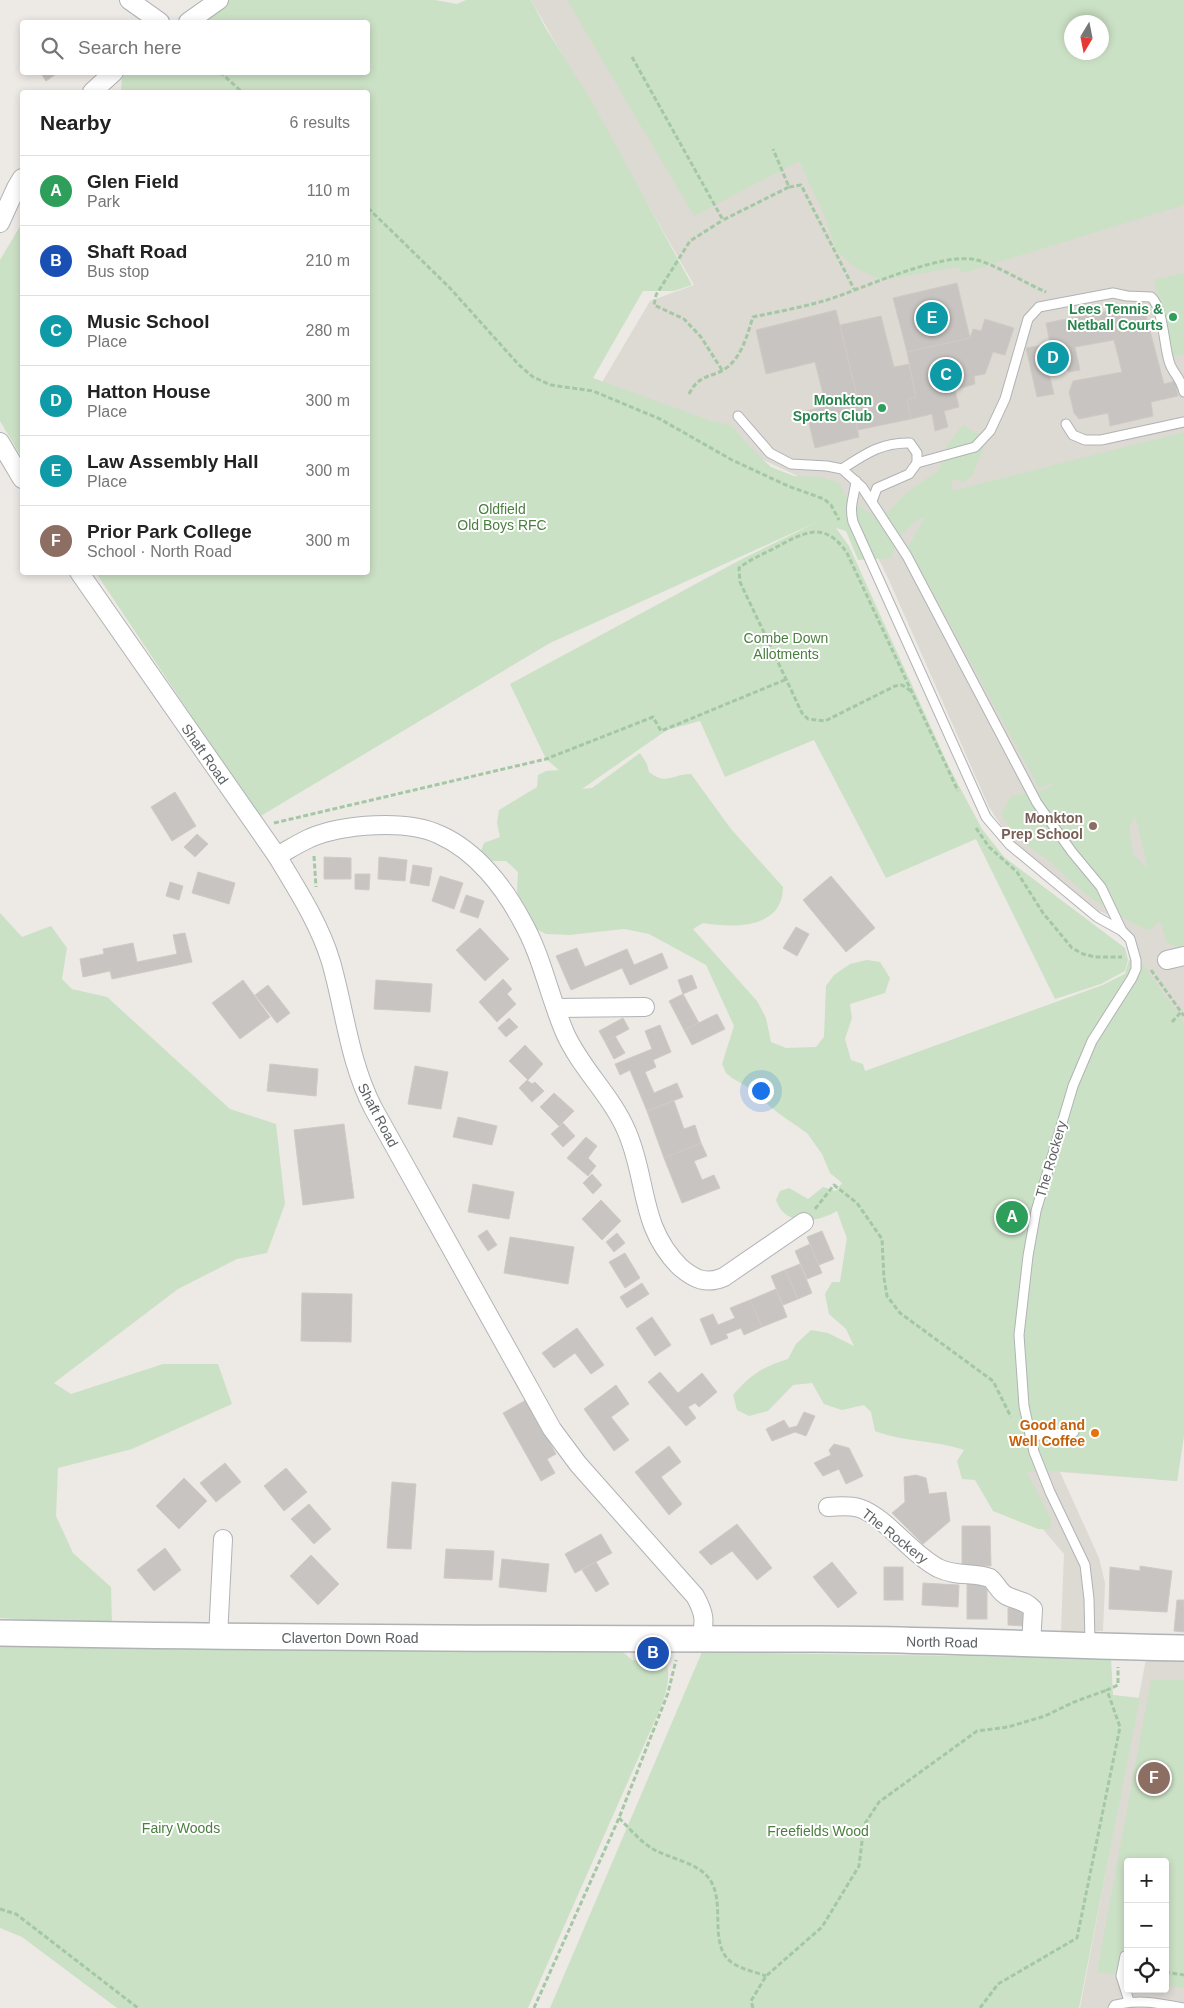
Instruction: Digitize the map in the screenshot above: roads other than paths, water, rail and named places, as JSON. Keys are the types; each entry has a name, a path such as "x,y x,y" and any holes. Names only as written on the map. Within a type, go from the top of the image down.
{"street":[{"path":"129,0 157,20"},
{"path":"191,20 219,0"},
{"path":"94,90 111,75"},
{"path":"0,223 20,181"},
{"path":"0,442 20,476"},
{"name":"Shaft Road","path":"81,575 277,856 299,893 331,961 352,1054 360,1082 373,1108 552,1429 578,1464 695,1596 703,1611 704,1624 689,1640"},
{"path":"277,856 312,837 350,828 383,825 410,827 439,834 467,851 506,895 534,943 572,1048 619,1115 627,1132 652,1228 670,1256 689,1275 701,1281 713,1282 724,1278 804,1222"},
{"path":"556,1008 645,1007"},
{"name":"The Rockery","path":"828,1507 859,1508 875,1517 924,1559 938,1568 952,1574 990,1578 999,1591 1007,1596 1028,1603 1033,1609 1031,1645"},
{"path":"218,1637 223,1539"},
{"name":"Claverton Down Road","path":"0,1633 218,1637 689,1640"},
{"name":"North Road","path":"689,1640 817,1639 1184,1648"}],"lane":[{"path":"872,501 877,488 909,474 918,463 975,446 990,431 1005,399 1028,319 1039,307 1113,293 1127,296 1151,297 1157,307 1168,360 1181,380 1184,392"},
{"path":"738,416 770,453 791,464 827,466 842,470 856,481 872,501 907,556 1037,803 1072,852 1101,887 1122,932"},
{"path":"1066,424 1073,435 1092,441 1184,422"},
{"path":"842,470 864,455 892,443 910,443 917,453 918,463"},
{"path":"856,481 855,493 849,507 853,522 986,817 1010,845 1097,917 1122,932"},
{"name":"The Rockery","path":"1090,1646 1089,1598 1085,1565 1050,1492 1030,1436 1023,1396 1019,1335 1025,1273 1036,1211 1073,1086 1092,1041 1136,969 1135,953 1130,940 1122,932"},
{"path":"1030,1436 1074,1432"},
{"path":"1124,1961 1121,1976 1124,1985"},
{"path":"1126,1993 1129,2001"},
{"path":"1113,2008 1115,2005 1129,2001 1150,2001 1183,2008"}],"place":[{"name":"Lees Tennis & Netball Courts","path":"1173,317"},
{"name":"Law Assembly Hall","path":"932,318"},
{"name":"Hatton House","path":"1053,358"},
{"name":"Music School","path":"946,375"},
{"name":"Monkton Sports Club","path":"882,408"},
{"name":"Monkton Prep School","path":"1093,826"},
{"name":"Glen Field","path":"1012,1217"},
{"name":"Good and Well Coffee","path":"1095,1433"},
{"name":"Shaft Road","path":"653,1653"},
{"name":"Prior Park College","path":"1154,1778"}],"park label":[{"name":"Oldfield Old Boys RFC","path":"502,518"},
{"name":"Combe Down Allotments","path":"786,646"},
{"name":"Fairy Woods","path":"181,1828"},
{"name":"Freefields Wood","path":"818,1831"}]}
